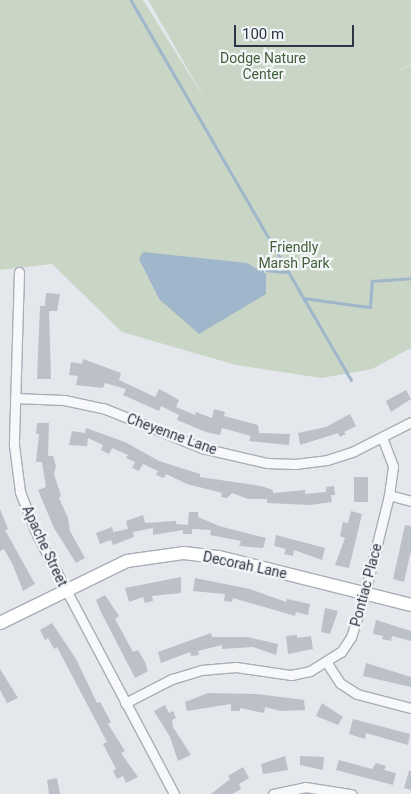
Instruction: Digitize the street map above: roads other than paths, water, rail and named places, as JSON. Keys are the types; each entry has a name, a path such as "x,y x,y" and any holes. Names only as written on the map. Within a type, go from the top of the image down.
{"street":[{"name":"Apache Street","path":"20,272 14,444 20,492 36,535 174,794"},
{"name":"Cheyenne Lane","path":"16,398 64,400 103,408 202,448 266,463 295,464 327,460 382,438 411,422"},
{"name":"Pontiac Place","path":"125,703 172,679 201,670 236,667 291,675 310,671 327,663 351,637 365,593 389,495 393,466 382,438"},
{"path":"389,495 411,501"},
{"name":"Decorah Lane","path":"0,624 65,590 127,561 184,553 219,557 411,605"},
{"path":"327,663 340,683 357,694 411,708"},
{"path":"272,794 305,787 350,794"}],"water":[{"path":"143,252 247,263 266,274 266,294 199,334 159,299 139,259"}],"waterway":[{"path":"131,0 351,380"},
{"path":"263,270 286,272"},
{"path":"303,298 370,307 372,281 411,278"}],"park label":[{"name":"Dodge Nature Center","path":"263,66"},
{"name":"Friendly Marsh Park","path":"294,256"}]}
